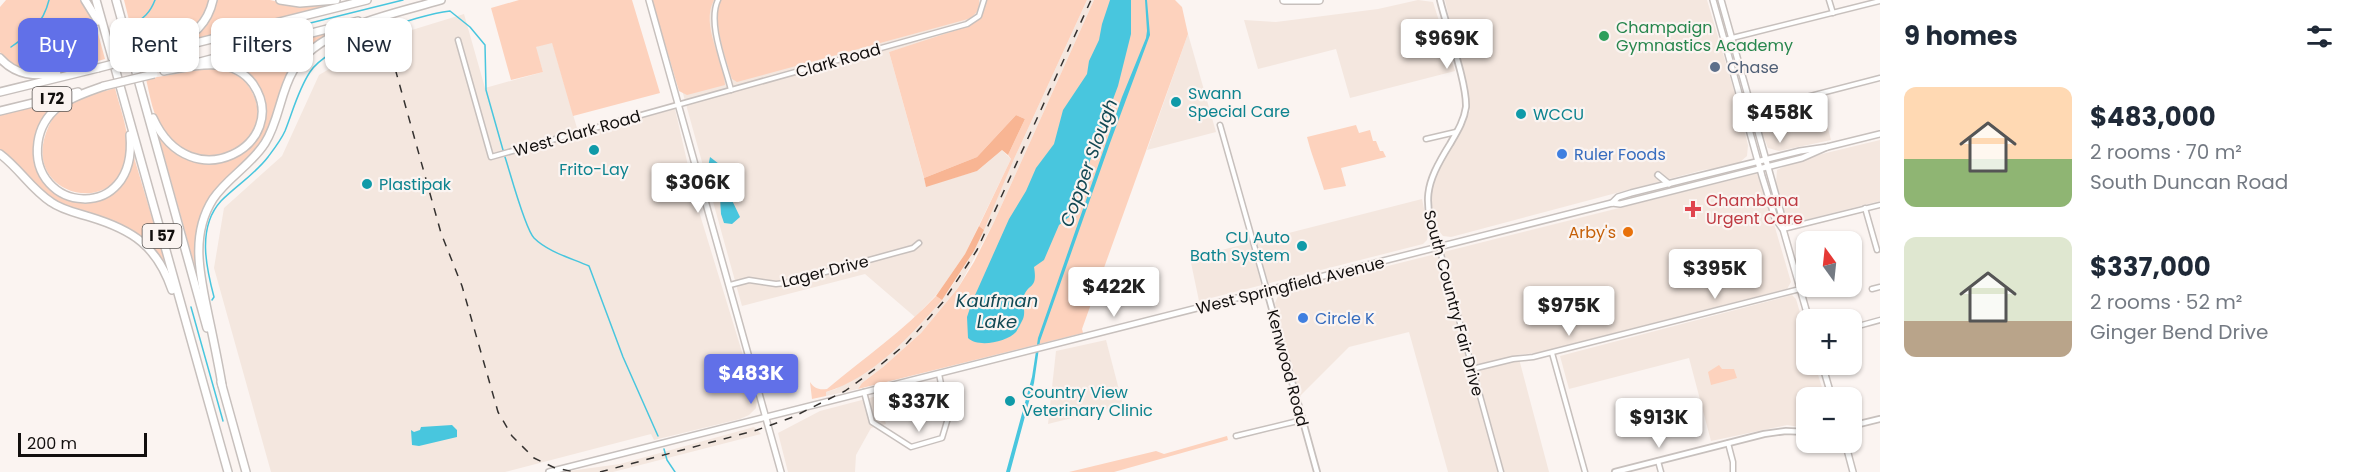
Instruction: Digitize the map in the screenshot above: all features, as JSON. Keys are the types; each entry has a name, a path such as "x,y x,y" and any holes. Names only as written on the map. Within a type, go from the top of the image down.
{"highway":[{"path":"85,0 94,13 109,50"},
{"name":"I 57","path":"96,0 228,472"},
{"name":"I 57","path":"118,0 246,472"},
{"path":"199,27 203,24 213,0"},
{"path":"280,0 313,3 336,0"},
{"path":"199,41 367,0"},
{"path":"222,385 198,253 202,224 213,200 263,146 272,129 288,81 309,51 342,31 441,0"},
{"name":"I 72","path":"199,62 441,0"},
{"path":"1284,0 1318,0"},
{"path":"0,58 10,67 25,74 40,76 78,73"},
{"path":"144,100 165,139 180,152 193,158 209,160 230,156 242,149 253,138 260,123 261,105 255,87 242,73 231,67 217,64 199,66"},
{"name":"I 72","path":"0,92 110,65"},
{"name":"I 72","path":"0,111 161,72"},
{"path":"104,86 63,103 44,124 38,140 38,154 40,168 47,180 60,192 79,199 100,197 115,188 126,174 130,162 128,118"},
{"path":"0,154 51,202 65,209 117,225 142,241 164,270 189,336"}],"main road":[{"path":"649,0 781,472"},
{"path":"1713,0 1760,169 1775,218 1783,229"},
{"path":"1721,0 1767,159 1796,275"},
{"name":"West Springfield Avenue","path":"1612,203 1618,197 1800,151 1880,134"},
{"name":"West Springfield Avenue","path":"549,472 1612,203 1620,204 1769,167 1802,158 1827,147"},
{"path":"1658,175 1669,184"},
{"path":"1848,453 1853,472"}],"street":[{"path":"718,0 715,7 715,24 731,90"},
{"name":"Clark Road","path":"679,105 970,22 981,12 984,0"},
{"name":"South Country Fair Drive","path":"1440,0 1465,97 1464,116 1432,174 1428,185 1427,204 1501,472"},
{"path":"1829,0 1833,13"},
{"path":"1724,40 1880,1"},
{"name":"West Clark Road","path":"458,40 491,157 679,105"},
{"path":"1752,111 1880,78"},
{"name":"Kenwood Road","path":"1220,125 1317,472"},
{"path":"1426,139 1457,132"},
{"path":"1783,229 1880,205"},
{"path":"1865,208 1876,249"},
{"name":"Lager Drive","path":"730,285 749,280 776,284 906,250 919,243"},
{"path":"1872,289 1880,287"},
{"path":"1472,369 1552,352 1796,290"},
{"path":"1862,325 1879,320 1880,326"},
{"path":"1552,352 1585,472"},
{"path":"864,392 872,422 911,447 942,438 948,418 939,374"},
{"path":"1862,423 1880,419"},
{"path":"1236,436 1302,420"},
{"path":"1615,472 1776,432 1796,432"},
{"path":"1728,443 1733,462 1732,472"},
{"path":"1658,461 1661,472"}],"shaded area":[{"path":"6,0 80,0 91,18 18,18 18,68 9,63 0,52 0,7"},
{"path":"124,0 209,0 199,21 199,18 128,18"},
{"path":"215,0 270,0 300,7 331,5 280,18 211,18 211,35 199,38 199,31 211,12"},
{"path":"519,0 632,0 660,93 573,116 552,43 536,47 543,72 511,80 491,8"},
{"path":"652,0 714,0 710,10 711,31 725,85 687,95 679,91"},
{"path":"657,0 1041,0 1044,7 889,52 926,186 977,171 1002,150 1011,159 965,254 938,293 915,317 865,274 742,306"},
{"path":"721,0 979,0 979,6 973,16 968,19 737,82 732,79 720,39 718,8"},
{"path":"986,0 1087,0 984,230 979,226 1011,159 1008,155 1025,119 1016,115 977,157 924,178 889,52 969,26 981,16"},
{"path":"1087,0 1094,0 994,222 958,288 921,333 862,383 858,389 826,396 826,392 836,389 918,327 950,289 974,251"},
{"path":"1094,0 1175,0 1182,7 1188,34 1082,329 1083,333 858,389 862,383 921,333 958,288 974,262"},
{"path":"1418,0 1433,2 1455,71 1350,98 1336,49 1258,69 1244,20 1276,22 1378,9"},
{"path":"1445,0 1707,0 1735,94 1748,145 1747,156 1739,163 1721,168 1703,170 1451,237 1443,236 1430,209 1429,197 1432,181 1470,111"},
{"path":"464,14 485,88 543,72 535,47 552,42 579,135 675,109 697,205 757,401 756,408 749,415 654,440 651,434 505,472 271,472 214,268 224,208 282,156 319,75 325,71 412,72 412,30"},
{"path":"98,33 105,59 98,61"},
{"path":"325,33 325,36 313,44 313,36"},
{"path":"1188,34 1216,132 1147,150"},
{"path":"211,68 211,72 235,73 249,87 258,111 255,128 245,141 231,150 214,155 196,154 179,147 164,132 155,113 146,79 199,72 199,70"},
{"path":"247,72 290,72 262,142 208,201 196,236 198,278 158,134 169,147 186,159 220,161 241,154 257,140 263,125 263,100 258,85"},
{"path":"115,88 128,139 127,156 120,176 107,188 91,193 74,192 59,185 48,172 42,155 46,133 53,118 64,105"},
{"path":"1820,96 1831,140 1779,151 1768,148 1759,125 1757,114 1760,111"},
{"path":"65,98 49,110 38,132 34,154 39,175 54,192 67,199 93,201 116,190 130,168 133,154 167,268 149,245 126,227 59,203 43,192 0,151 0,115"},
{"path":"1016,115 1025,119 1008,155 1002,150 977,171 926,187 924,178 977,157"},
{"path":"1356,125 1359,133 1370,130 1373,141 1376,141 1380,151 1383,151 1386,157 1341,168 1346,186 1324,190 1307,137"},
{"path":"1880,140 1880,201 1793,223 1786,221 1776,184 1777,170 1822,154"},
{"path":"1759,173 1791,282 1787,289 1536,353 1518,355 1549,472 1448,472 1409,332 1349,347 1299,397 1275,303 1278,296 1284,292"},
{"path":"1422,199 1429,232 1423,244 1199,301 1190,258"},
{"path":"979,226 984,230 974,251 942,300 936,296 965,254"},
{"path":"1792,295 1796,299 1799,309 1796,309 1796,375 1818,375 1822,387 1796,387 1796,426 1787,425 1711,441 1689,358 1569,389 1560,356"},
{"path":"936,296 942,300 890,354 860,377 826,392 826,396 812,399 810,382 817,388 827,389 897,333"},
{"path":"1106,340 1123,405 1048,424 1056,351"},
{"path":"1719,365 1722,369 1734,369 1737,378 1711,385 1708,372"},
{"path":"877,396 886,424 871,428 856,455 855,472 788,472 778,433 820,411"},
{"path":"754,427 761,434 613,472 562,472 620,464"},
{"path":"1227,436 1228,440 1114,472 1069,472 1156,451 1164,454"}],"water":[{"name":"Kaufman Lake","path":"1110,0 1131,0 1131,34 1118,86 1069,217 1059,225 1044,260 1034,267 1034,283 1024,296 1024,316 1016,332 1006,339 978,343 968,338 967,317 972,302 1009,219 1026,191 1036,168 1054,144 1063,110 1087,74 1089,61 1099,40"},
{"path":"1145,0 1147,0 1150,35 1040,341 1034,383 1010,472 1006,472 1032,377 1038,338 1122,97 1146,38"},
{"path":"710,157 723,167 728,192 740,217 732,224 724,223 721,214 720,197 708,167"},
{"path":"452,425 457,430 457,437 419,446 412,445 411,430 414,432 420,430 421,427"}],"waterway":[{"path":"11,47 35,28 49,0"},
{"path":"142,18 155,0"},
{"path":"313,22 403,0"},
{"path":"212,300 214,297 206,260 206,235 213,211 263,163 277,144 285,131 299,93 310,72 335,51 354,41 417,18 450,11 470,27 485,45 486,90 503,150"},
{"path":"505,157 530,233 553,251 589,266 623,357 658,436"},
{"path":"191,307 223,421"},
{"path":"664,449 667,460 675,472"}],"railway":[{"path":"600,472 757,430 793,417 845,391 907,343 943,302 977,250 1091,0"},
{"path":"396,72 441,233 462,286 498,412 512,436 534,458 555,468 575,472"}],"place":[{"name":"Champaign Gymnastics Academy","path":"1604,36"},
{"name":"Chase","path":"1715,67"},
{"name":"Swann Special Care","path":"1176,102"},
{"name":"WCCU","path":"1521,114"},
{"name":"Frito-Lay","path":"594,150"},
{"name":"Ruler Foods","path":"1562,154"},
{"name":"Plastipak","path":"367,184"},
{"name":"Chambana Urgent Care","path":"1693,209"},
{"name":"Arby's","path":"1628,232"},
{"name":"CU Auto Bath System","path":"1302,246"},
{"name":"Circle K","path":"1303,318"},
{"name":"Country View Veterinary Clinic","path":"1010,401"}],"water label":[{"name":"Copper Slough","path":"1089,163"}]}
